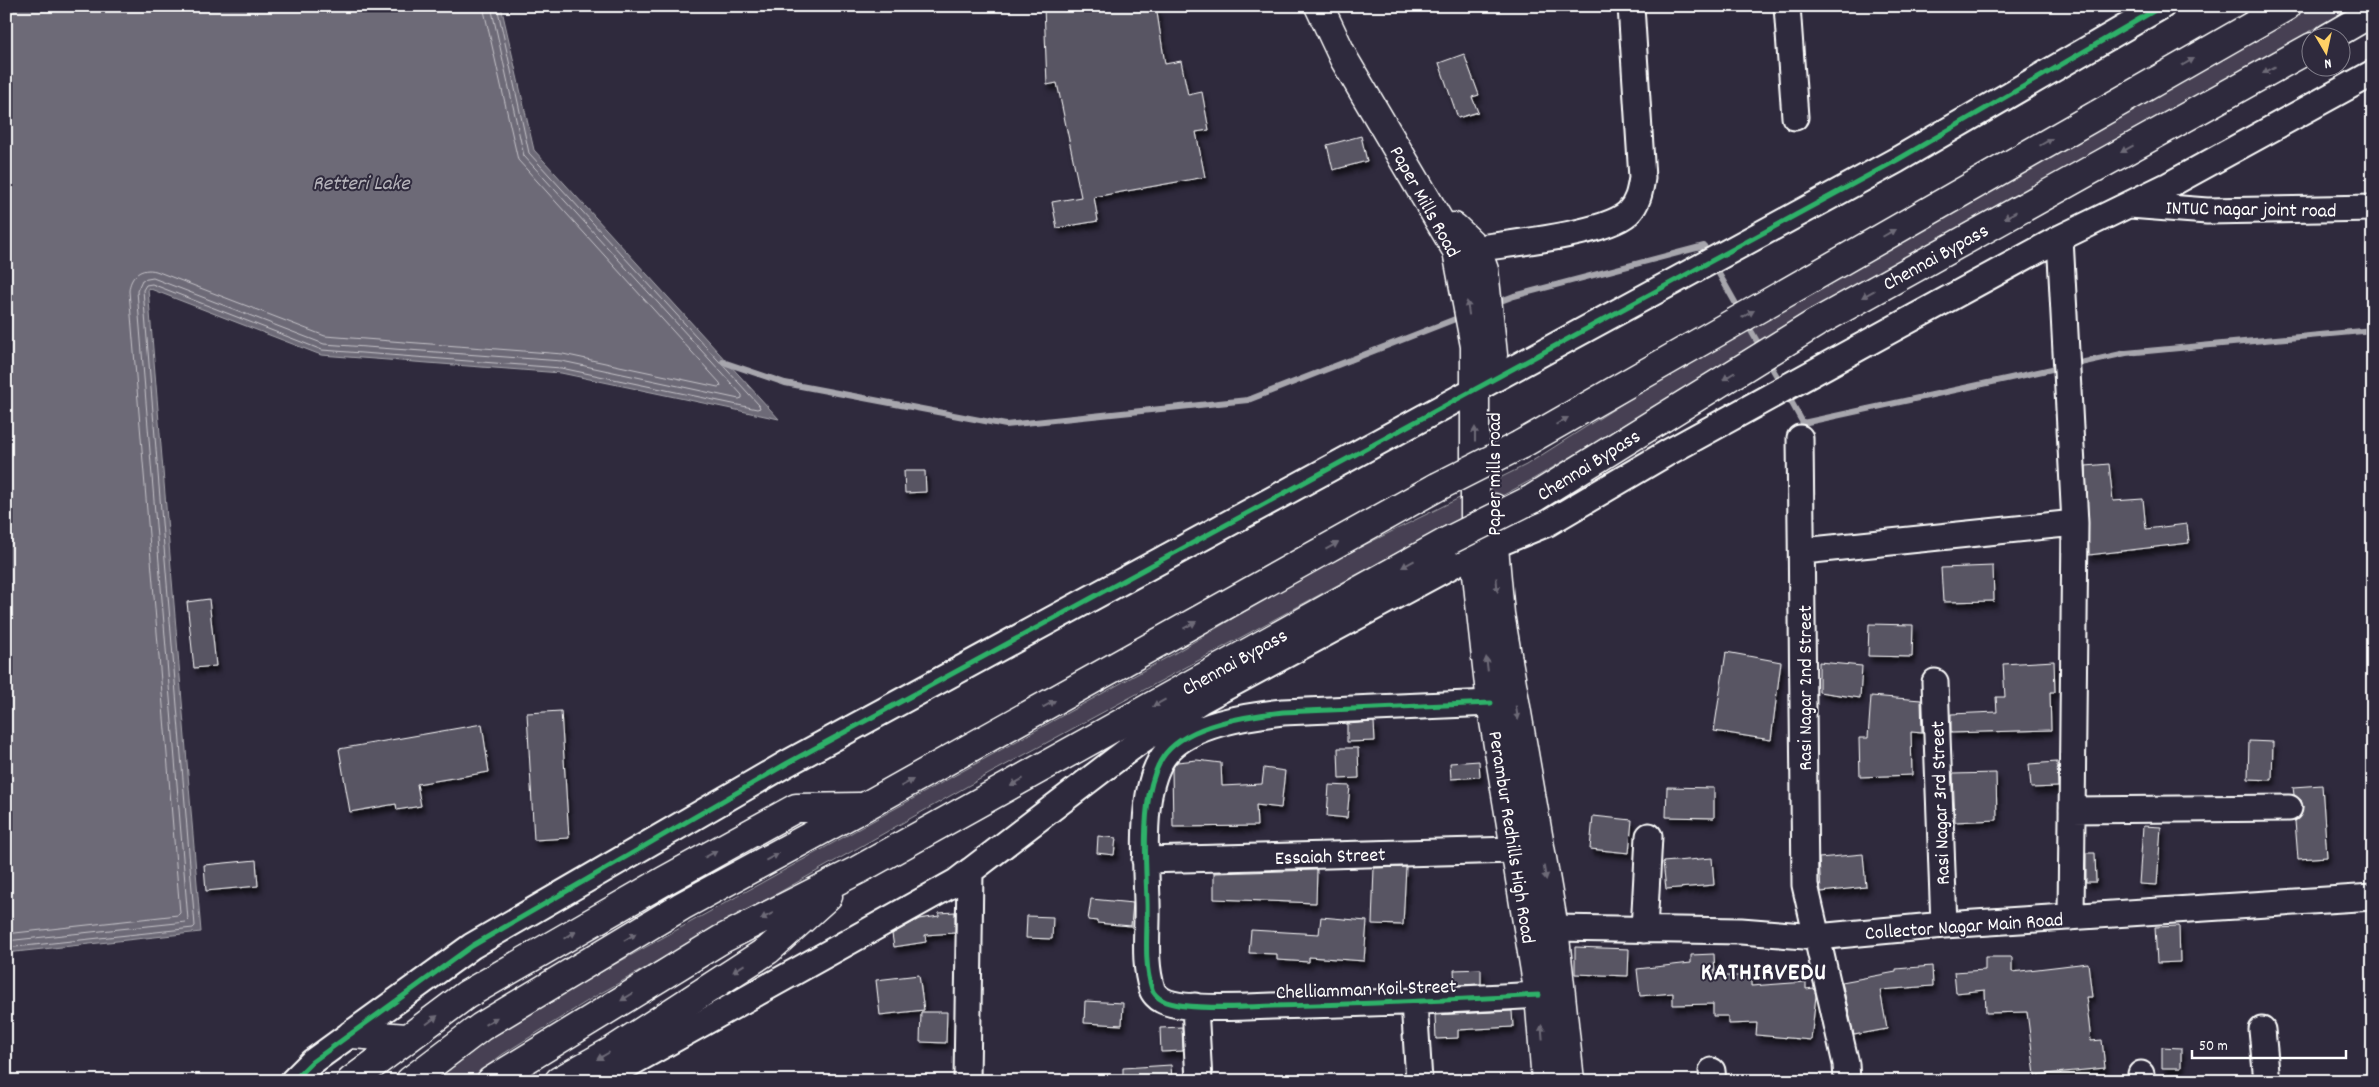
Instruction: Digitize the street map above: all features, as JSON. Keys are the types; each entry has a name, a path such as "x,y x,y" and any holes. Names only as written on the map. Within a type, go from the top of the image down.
{"main road":[{"name":"Paper Mills Road","path":"1320,6 1344,59 1432,205"},
{"path":"410,1081 481,1027 682,906 864,807 1437,487 1520,445 2004,166 2287,6"},
{"path":"2345,28 2373,12"},
{"name":"Chennai Bypass","path":"858,870 1450,540 1532,498 1816,323 2302,52"},
{"name":"Paper mills road","path":"1432,205 1470,260"},
{"name":"Paper Mills Road","path":"1470,260 1492,381 1484,550 1479,594"},
{"name":"Paper mills road","path":"1484,550 1500,614"},
{"name":"Perambur Redhills High Road","path":"1479,594 1491,702 1514,850 1541,930 1539,995 1546,1081"},
{"name":"Perambur Redhills High Road","path":"1500,614 1541,930 1570,1081"},
{"path":"351,1081 466,995 664,880 796,808 864,807"},
{"path":"491,1081 722,939 858,870"},
{"path":"559,1081 612,1051 768,950 858,870"},
{"path":"352,1034 407,1038"}],"street":[{"path":"1470,260 1593,230 1616,222 1629,212 1639,197 1642,178 1631,6"},
{"path":"1787,6 1795,117"},
{"path":"293,1081 312,1062 472,946 786,764 1897,160 2162,6"},
{"path":"600,1081 956,882 1136,744 1200,702 1484,550 1548,522 1667,453 2060,238 2130,205 2373,73"},
{"name":"INTUC nagar joint road","path":"2130,205 2207,211 2373,208"},
{"path":"2060,238 2075,524 2071,917"},
{"name":"Rasi Nagar 2nd Street","path":"1800,438 1803,552 1805,885 1846,1064 1847,1081"},
{"path":"1803,552 2075,524"},
{"name":"Rasi Nagar 3rd Street","path":"1934,682 1944,925"},
{"name":"Chelliamman Koil Street","path":"1491,702 1283,712 1249,716 1191,733 1167,752 1154,772 1149,797 1145,860 1146,954 1152,991 1161,1000 1171,1004 1220,1008 1414,1002 1539,995"},
{"path":"2072,810 2289,808"},
{"path":"1644,930 1649,836"},
{"name":"Essaiah Street","path":"1145,860 1514,850"},
{"path":"967,1081 970,871"},
{"name":"Collector Nagar Main Road","path":"1541,930 1741,931 1817,937 1944,925 2373,897"},
{"path":"1414,1002 1419,1081"},
{"path":"1195,1006 1199,1081"},
{"path":"2262,1030 2267,1081"}],"shaded area":[{"path":"2301,6 2354,6 2316,28 2302,28 2302,36 2048,182 1967,223 1535,478 989,774 594,997 503,1054 467,1081 435,1081 488,1040 583,982 1175,653 1314,570 1526,465 1738,330"}],"water":[{"name":"Retteri Lake","path":"6,6 501,6 534,150 779,419 561,373 321,355 148,288 201,932 6,953"}],"building":[{"path":"1044,6 1156,6 1165,64 1181,61 1188,95 1202,92 1209,130 1196,132 1205,177 1094,197 1098,221 1057,228 1052,202 1081,197 1057,83 1047,85"},
{"path":"1464,54 1479,95 1472,97 1478,112 1458,118 1439,63"},
{"path":"1361,136 1367,161 1333,170 1327,145"},
{"path":"2109,464 2113,501 2143,499 2146,529 2187,524 2189,543 2089,555 2086,466"},
{"path":"904,471 925,471 926,492 905,493"},
{"path":"1993,566 1994,601 1943,602 1941,568"},
{"path":"209,599 216,666 194,668 187,602"},
{"path":"1869,624 1913,625 1912,657 1868,656"},
{"path":"1726,652 1781,662 1771,740 1714,731"},
{"path":"2054,661 2055,692 2050,692 2051,730 1951,733 1951,714 1997,712 1996,697 2005,697 2003,664"},
{"path":"1819,662 1862,666 1860,698 1819,692"},
{"path":"1871,696 1921,700 1922,733 1911,732 1912,775 1860,777 1859,738 1868,738"},
{"path":"561,711 569,838 534,840 527,713"},
{"path":"1374,722 1375,741 1347,742 1347,724"},
{"path":"482,724 489,772 417,784 421,806 397,810 396,804 350,812 339,749"},
{"path":"2249,741 2273,742 2272,780 2248,779"},
{"path":"1338,748 1358,748 1359,778 1339,779"},
{"path":"1197,760 1221,763 1222,786 1262,784 1264,768 1285,771 1281,808 1256,805 1257,826 1173,827 1172,769 1177,762"},
{"path":"1479,761 1480,777 1451,779 1450,763"},
{"path":"2057,762 2058,787 2031,788 2029,764"},
{"path":"1996,773 1997,820 1955,822 1953,774"},
{"path":"1329,785 1350,786 1347,818 1327,816"},
{"path":"2322,785 2327,857 2298,859 2295,821 2301,815 2303,807 2301,800 2294,795 2293,787"},
{"path":"1667,787 1714,788 1714,818 1666,817"},
{"path":"1593,816 1632,820 1629,853 1590,849"},
{"path":"2143,826 2161,827 2157,885 2139,884"},
{"path":"1098,836 1116,838 1114,855 1097,853"},
{"path":"2086,853 2095,853 2096,882 2086,882"},
{"path":"1863,854 1866,887 1821,892 1819,858"},
{"path":"1712,858 1714,885 1666,889 1663,862"},
{"path":"256,860 258,886 206,891 204,865"},
{"path":"1406,867 1403,925 1372,924 1374,868"},
{"path":"1317,870 1316,903 1214,899 1214,873"},
{"path":"1091,899 1133,903 1131,926 1097,923 1097,921 1088,920"},
{"path":"955,912 955,933 925,935 926,942 894,947 892,934 919,919 939,916 939,913"},
{"path":"1027,916 1053,917 1052,939 1026,938"},
{"path":"1321,917 1367,921 1364,961 1309,957 1309,962 1277,960 1277,954 1249,953 1251,930 1319,934"},
{"path":"2179,926 2180,962 2157,963 2155,927"},
{"path":"1575,947 1629,949 1628,976 1575,974"},
{"path":"1714,954 1715,976 1751,976 1751,986 1806,982 1806,989 1814,988 1816,996 1811,1040 1756,1035 1757,1023 1728,1024 1728,1016 1713,1016 1713,1004 1673,1005 1673,993 1640,996 1637,969 1691,963 1691,955"},
{"path":"1985,957 2012,957 2012,972 2088,963 2092,997 2086,997 2091,1041 2102,1040 2105,1068 2035,1075 2027,1012 1986,1013 1985,990 1956,993 1954,972 1985,970"},
{"path":"1932,966 1933,986 1880,990 1887,1029 1854,1035 1842,982 1896,972 1896,969"},
{"path":"1481,969 1481,984 1455,985 1454,970"},
{"path":"919,975 924,1010 880,1015 876,980"},
{"path":"1085,1001 1123,1003 1122,1025 1084,1023"},
{"path":"1512,1011 1513,1027 1458,1030 1458,1038 1436,1039 1435,1015"},
{"path":"921,1012 947,1012 946,1043 920,1042"},
{"path":"1182,1027 1183,1051 1161,1052 1160,1028"},
{"path":"2162,1047 2181,1048 2181,1068 2162,1068"},
{"path":"1171,1065 1172,1081 1123,1081 1123,1068"}],"waterway":[{"path":"1493,304 1514,296 1704,246 1709,257"},
{"path":"1714,265 1740,311"},
{"path":"723,362 785,383 1006,425 1248,400 1463,316"},
{"path":"1746,322 1762,350"},
{"path":"2071,365 2126,353 2373,330"},
{"path":"1768,361 1782,385"},
{"path":"1787,394 1803,423 2061,367"}],"cycle path":[{"path":"293,1081 312,1062 472,946 786,764 1897,160 2162,6"},
{"path":"1491,703 1283,712 1220,723 1204,728 1176,743 1166,753 1157,768 1147,808 1145,848 1146,946 1149,978 1153,991 1160,999 1183,1006 1198,1007 1339,1004 1539,995"}],"district":[{"name":"KATHIRVEDU","path":"1764,970"}]}
